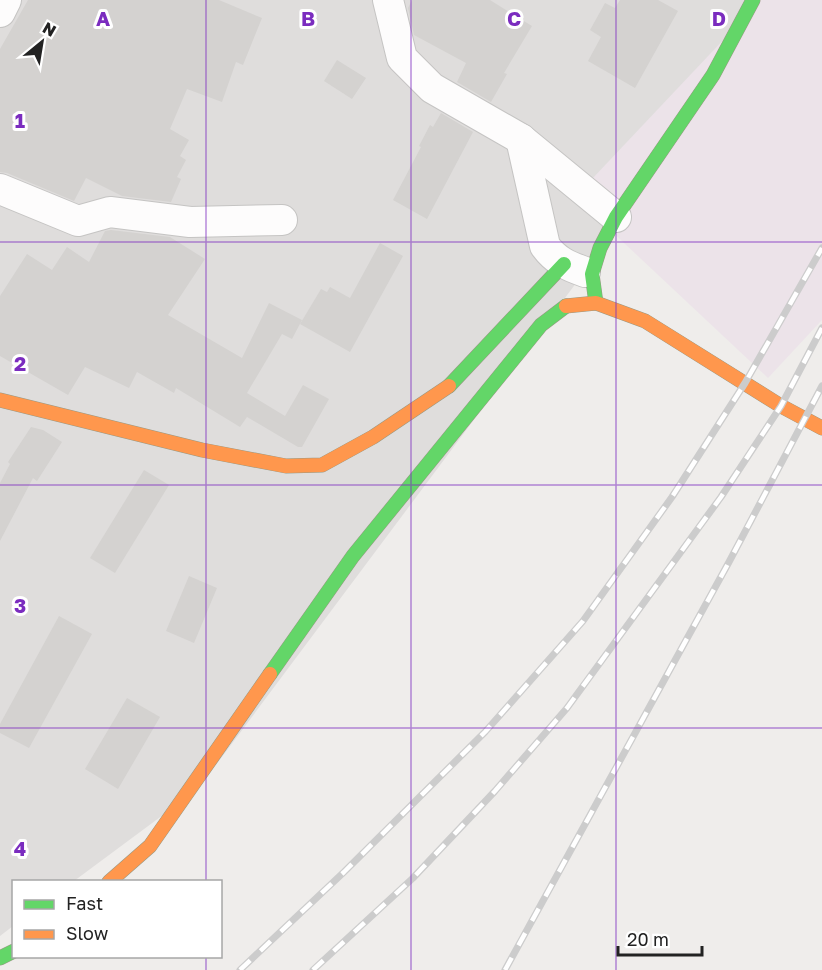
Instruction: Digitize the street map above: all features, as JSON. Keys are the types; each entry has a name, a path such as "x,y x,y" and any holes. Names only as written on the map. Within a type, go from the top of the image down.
{"street":[{"path":"0,12 6,0"},
{"path":"388,0 402,58 432,88 521,139 616,217"},
{"path":"596,303 592,274 600,248 616,217 713,75 753,0"},
{"path":"521,139 545,246 553,257 564,264 592,274"},
{"path":"0,189 78,222 110,212 190,222 282,220"},
{"path":"0,400 202,450 286,466 322,465 373,437 446,390 564,264"},
{"path":"111,880 150,846 353,556 541,325 567,304 596,303 645,321 781,406 822,428"}],"shaded area":[{"path":"0,0 751,0 671,156 198,789 75,880 12,880 12,927 0,936"},
{"path":"761,0 822,0 822,320 768,378 575,197"}],"building":[{"path":"28,0 219,0 262,18 243,65 236,62 222,102 187,89 170,129 189,140 180,156 186,160 177,177 181,179 171,202 122,196 86,178 74,201 0,172 0,49"},
{"path":"412,0 490,0 532,26 504,73 507,74 491,102 457,82 466,63 414,35 408,8"},
{"path":"620,0 658,0 678,11 635,88 588,61 601,37 590,30 605,3 615,8"},
{"path":"337,60 366,78 352,99 324,81"},
{"path":"441,113 473,132 427,219 393,200 430,125 433,127"},
{"path":"105,231 170,237 205,259 168,315 242,358 269,303 302,320 292,339 282,334 247,393 285,416 303,385 329,399 302,447 298,447 247,417 240,427 176,388 174,393 137,372 129,388 85,367 68,395 0,356 0,296 27,254 52,270 67,247 89,262"},
{"path":"380,243 403,256 350,352 300,324 321,289 327,292 330,287 350,298"},
{"path":"31,427 43,430 62,442 37,481 33,478 0,541 0,483 10,464 8,462"},
{"path":"144,470 169,485 115,573 90,558"},
{"path":"189,576 217,588 194,643 166,631"},
{"path":"59,616 92,634 29,748 0,733 0,724"},
{"path":"127,698 160,717 118,789 85,769"}],"railway":[{"path":"240,970 344,872 485,732 583,621 672,497 745,383 822,248"},
{"path":"313,970 413,878 495,791 567,708 721,497 781,406 822,328"},
{"path":"505,970 729,562 822,386"}],"traffic: fast":[{"path":"596,303 592,274 600,248 616,217 713,75 753,0"},
{"path":"449,386 564,264"},
{"path":"270,674 353,556 541,325 566,306"},
{"path":"0,958 12,952"}],"traffic: slow":[{"path":"566,306 596,303 645,321 781,406 822,428"},
{"path":"0,400 202,450 286,466 322,465 373,437 449,386"},
{"path":"111,880 150,846 270,674"}]}
